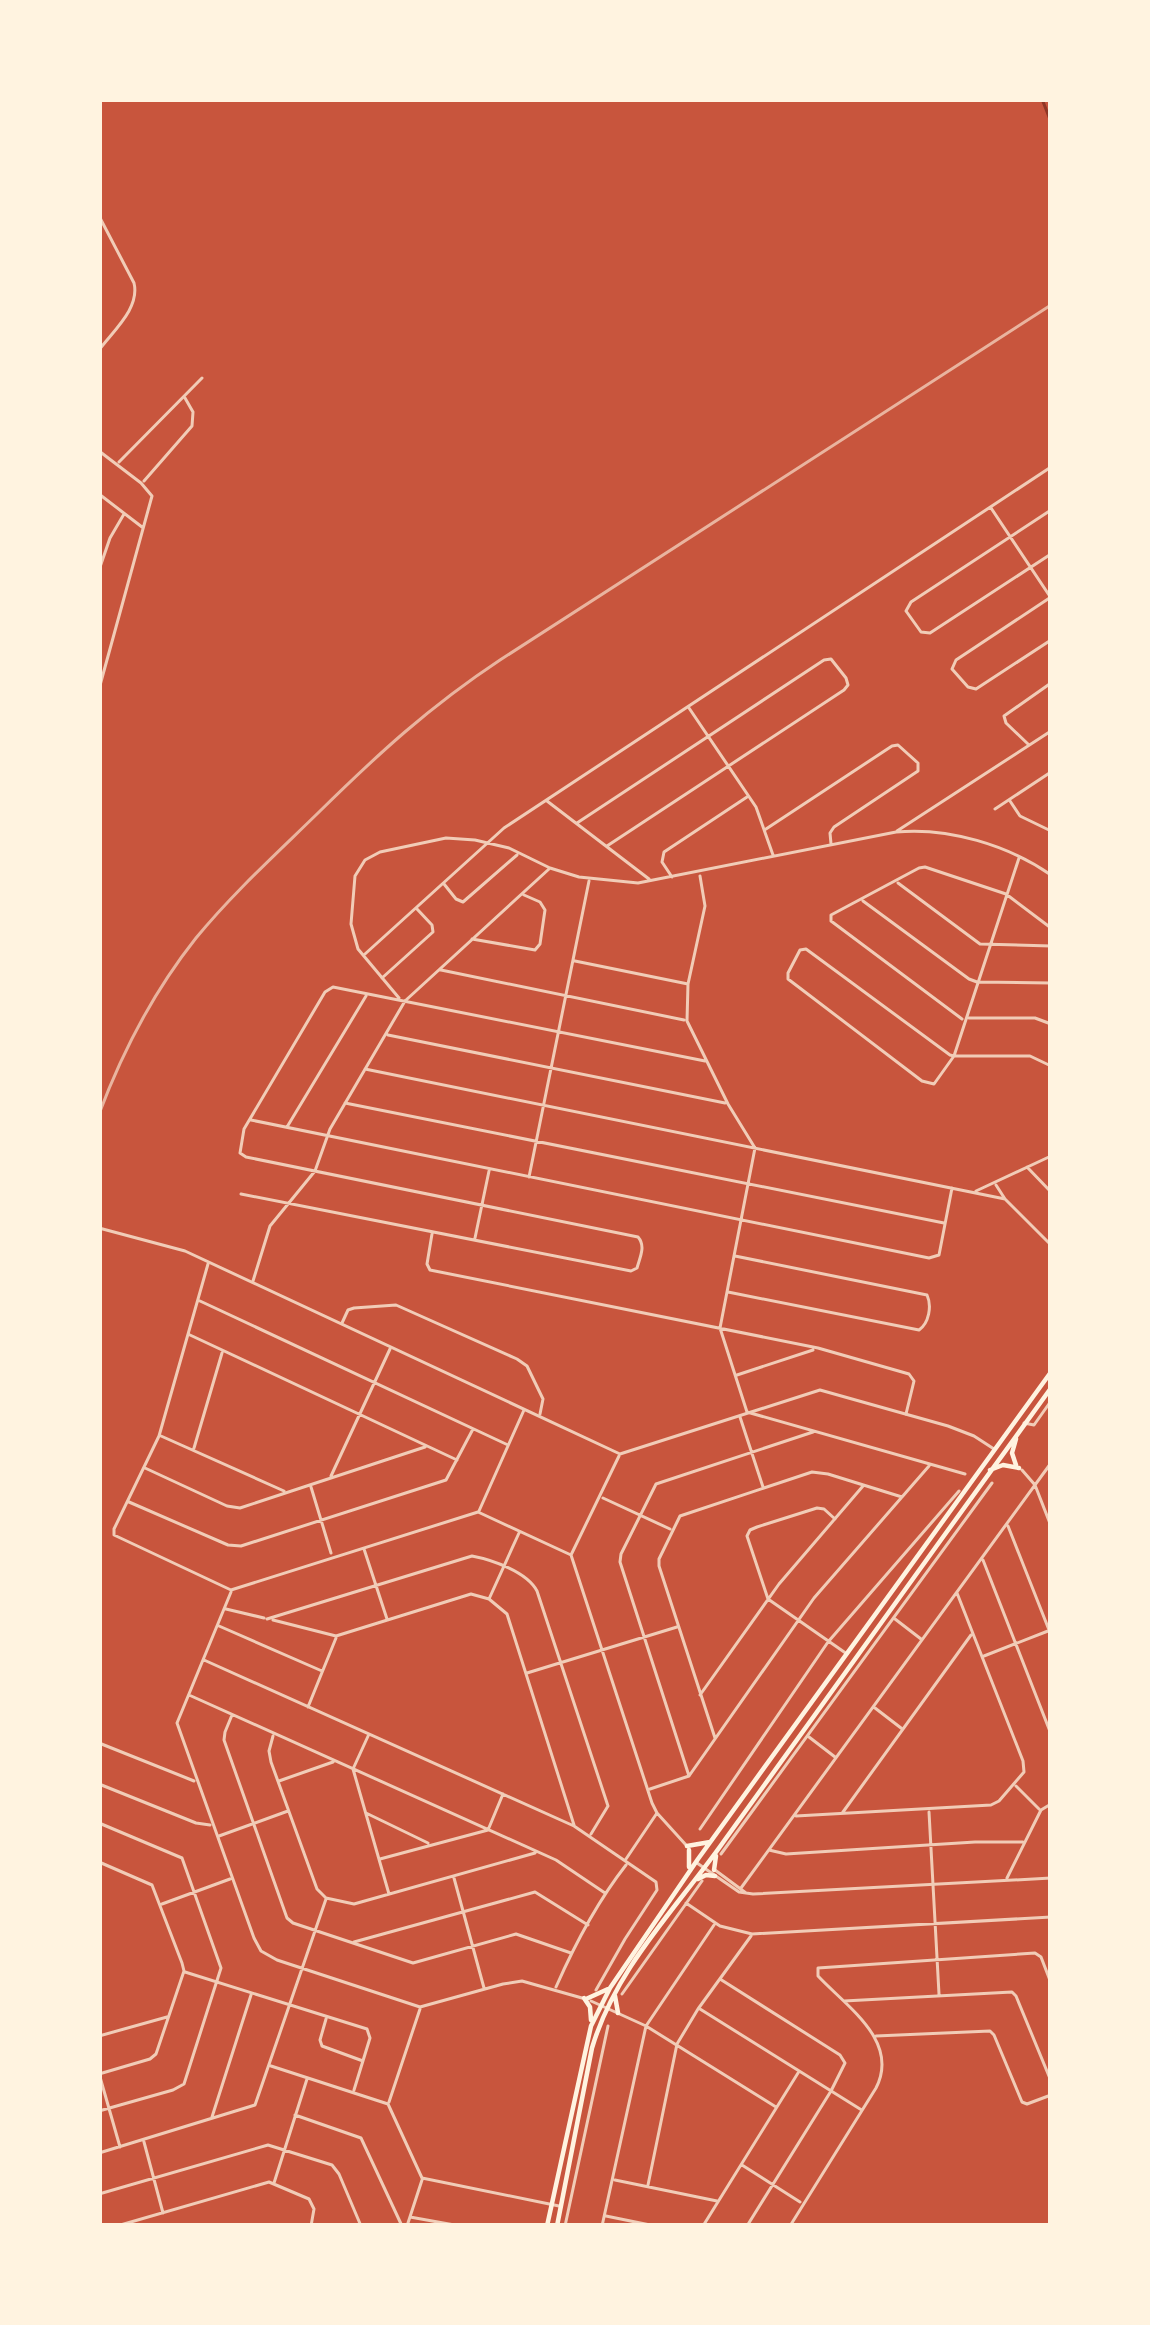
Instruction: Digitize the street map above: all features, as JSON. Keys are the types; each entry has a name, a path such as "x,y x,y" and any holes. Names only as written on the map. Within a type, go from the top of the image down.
{"main road":[{"path":"686,1889 710,1870 722,1845 850,1656 1051,1372"},
{"path":"600,2021 619,2013 616,1990 688,1872 693,1854 710,1842 990,1470 998,1452 1051,1388"},
{"path":"990,1470 1017,1467 1012,1448 1023,1426"},
{"path":"688,1872 693,1854 710,1842"},
{"path":"591,2026 686,1889 710,1870"},
{"path":"547,2226 591,2026 585,1999 616,1990"},
{"path":"561,2226 561,2206 604,2006"}],"street":[{"path":"99,216 137,294 99,350"},
{"path":"117,464 202,378"},
{"path":"141,483 192,426 193,412 184,396"},
{"path":"99,452 152,495 99,688"},
{"path":"364,956 487,842 545,800 1051,466"},
{"path":"99,494 143,528"},
{"path":"990,507 1051,598 953,662 953,671 968,687 980,687 1051,640"},
{"path":"1051,510 908,604 906,611 921,632 933,631 1051,554"},
{"path":"99,570 102,550 124,514"},
{"path":"577,824 826,658 846,678 846,689 607,846"},
{"path":"1030,745 1004,716 1051,683"},
{"path":"688,706 748,796 766,829 774,857"},
{"path":"403,1001 354,939 350,906 355,876 365,860 380,852 446,838 487,842 590,879 623,883 673,878 925,823 1051,731"},
{"path":"766,829 898,745 918,763 916,772 833,827 831,845"},
{"path":"995,809 1049,774 1051,783"},
{"path":"673,878 662,862 664,852 748,796"},
{"path":"545,800 652,881"},
{"path":"1009,800 1020,816 1051,831"},
{"path":"896,832 925,823 1019,856 1051,874"},
{"path":"443,883 458,901 467,900 519,853"},
{"path":"1019,856 953,1056 935,1083 925,1083 790,983 788,973 797,952 806,949 953,1056 1025,1055 1051,1066"},
{"path":"1051,928 1006,894 923,867 831,915 831,921 966,1020 1035,1018 1051,1024"},
{"path":"253,1281 270,1226 315,1171 327,1136 403,1001 550,868"},
{"path":"699,872 705,906 688,984 688,1021 755,1148 720,1328 747,1412"},
{"path":"529,1178 590,879"},
{"path":"897,882 980,944 1051,946"},
{"path":"472,940 531,951 537,948 545,910 540,902 522,894"},
{"path":"860,899 969,979 1051,983"},
{"path":"382,978 433,932 416,908"},
{"path":"573,960 688,984"},
{"path":"439,970 688,1021"},
{"path":"242,1194 627,1271 637,1268 643,1246 638,1237 246,1157 240,1150 249,1120 325,992 336,988 705,1060"},
{"path":"286,1128 367,994"},
{"path":"386,1035 728,1104"},
{"path":"365,1069 1006,1198"},
{"path":"346,1103 945,1224"},
{"path":"249,1120 929,1258 940,1255 952,1188"},
{"path":"972,1193 1051,1156"},
{"path":"1028,1167 1051,1192"},
{"path":"475,1240 489,1169"},
{"path":"994,1183 1051,1245"},
{"path":"99,1228 174,1246 620,1454 825,1390 906,1414 974,1436 998,1452 1035,1486 1051,1526"},
{"path":"432,1232 430,1270 818,1348 909,1374 914,1381 906,1414"},
{"path":"727,1292 919,1330 926,1323 930,1304 927,1295 734,1256"},
{"path":"208,1262 159,1436 114,1529 115,1536 231,1590 478,1513 571,1555"},
{"path":"198,1300 508,1445"},
{"path":"341,1324 348,1310 396,1305 517,1359 527,1366 544,1399 539,1416"},
{"path":"188,1334 458,1460"},
{"path":"330,1480 391,1347"},
{"path":"735,1375 818,1348"},
{"path":"194,1450 223,1352"},
{"path":"1023,1426 1034,1424 1051,1401"},
{"path":"478,1513 524,1410"},
{"path":"747,1412 965,1474"},
{"path":"740,1415 763,1487"},
{"path":"127,1501 236,1547 446,1480 473,1429"},
{"path":"689,1776 620,1562 656,1484 815,1432"},
{"path":"159,1436 287,1493"},
{"path":"143,1468 231,1507 244,1507 425,1447"},
{"path":"620,1454 571,1555 647,1790 657,1813 693,1854 747,1894 1051,1878"},
{"path":"740,1890 1051,1463"},
{"path":"647,1790 689,1776 797,1621 931,1464"},
{"path":"715,1738 659,1562 682,1514 812,1472 902,1497"},
{"path":"721,1854 992,1483"},
{"path":"700,1695 768,1599 865,1485"},
{"path":"310,1486 332,1556"},
{"path":"700,1829 828,1642 959,1491"},
{"path":"600,1497 672,1530"},
{"path":"835,1519 817,1508 750,1530 747,1536 768,1599 850,1656"},
{"path":"982,1657 1050,1632 1008,1524"},
{"path":"489,1599 520,1531"},
{"path":"364,1547 387,1619"},
{"path":"267,1619 472,1556 532,1582 608,1806 590,1835"},
{"path":"982,1559 1051,1734"},
{"path":"231,1590 177,1723 261,1951 420,2007 522,1981 555,1988 646,2026 776,2107"},
{"path":"794,1816 994,1804 1024,1772 957,1592"},
{"path":"225,1609 336,1636 471,1594 489,1599 507,1614 574,1826"},
{"path":"288,1624 289,1613"},
{"path":"894,1618 922,1640"},
{"path":"218,1625 322,1671"},
{"path":"527,1673 679,1626"},
{"path":"841,1814 972,1634"},
{"path":"308,1707 336,1636"},
{"path":"202,1659 574,1826 656,1882 657,1890 596,1990"},
{"path":"187,1694 556,1860 605,1893"},
{"path":"873,1707 902,1729"},
{"path":"232,1715 224,1740 287,1918 293,1923 413,1964 516,1934 571,1953"},
{"path":"369,1733 353,1769 389,1895"},
{"path":"274,1734 269,1755 317,1889 326,1898 354,1904 538,1852"},
{"path":"808,1735 836,1758"},
{"path":"99,1743 196,1781"},
{"path":"278,1782 336,1761"},
{"path":"99,1784 196,1823 212,1824"},
{"path":"1013,1784 1040,1810"},
{"path":"488,1830 503,1794"},
{"path":"1006,1880 1040,1810 1051,1804"},
{"path":"929,1810 939,1995"},
{"path":"217,1836 288,1811"},
{"path":"364,1812 432,1845"},
{"path":"555,1988 605,1893 657,1813"},
{"path":"99,1823 179,1856 221,1964 184,2084 99,2111"},
{"path":"379,1860 488,1830"},
{"path":"769,1850 778,1854 1023,1842"},
{"path":"99,1863 148,1882 162,1904 184,1971 153,2058 99,2074 121,2146"},
{"path":"453,1876 484,1988"},
{"path":"162,1904 232,1878"},
{"path":"616,1990 702,1881"},
{"path":"352,1942 538,1892 588,1925"},
{"path":"99,2153 255,2105 326,1898"},
{"path":"686,1903 715,1923 752,1934 1051,1917"},
{"path":"602,2226 646,2026 715,1923"},
{"path":"648,2186 677,2044 752,1934"},
{"path":"790,2226 884,2072 876,2036 818,1976 817,1969 1036,1954 1051,1983"},
{"path":"184,1971 367,2029 370,2038 353,2093"},
{"path":"720,1978 842,2057 844,2069 747,2226"},
{"path":"211,2120 252,1993"},
{"path":"843,2001 1014,1993 1051,2081"},
{"path":"404,2226 422,2179 388,2104 420,2007"},
{"path":"698,2008 862,2110"},
{"path":"99,2036 168,2017"},
{"path":"326,2017 322,2046 363,2061"},
{"path":"561,2226 608,2026"},
{"path":"876,2036 990,2030 1022,2102 1051,2095"},
{"path":"270,2065 388,2104"},
{"path":"703,2226 799,2071"},
{"path":"274,2183 308,2078"},
{"path":"295,2115 361,2138 404,2226"},
{"path":"143,2140 163,2212"},
{"path":"99,2194 260,2146 284,2149 334,2168 361,2226"},
{"path":"741,2164 803,2204"},
{"path":"422,2179 561,2206"},
{"path":"613,2179 718,2201"},
{"path":"117,2226 274,2183 309,2199 314,2209 310,2226"},
{"path":"604,2216 655,2226"},
{"path":"410,2217 460,2226"}],"waterway":[{"path":"1042,99 1051,122"}],"railway":[{"path":"99,1114 141,1022 196,938 255,874 405,732 500,660 1051,305"}]}
